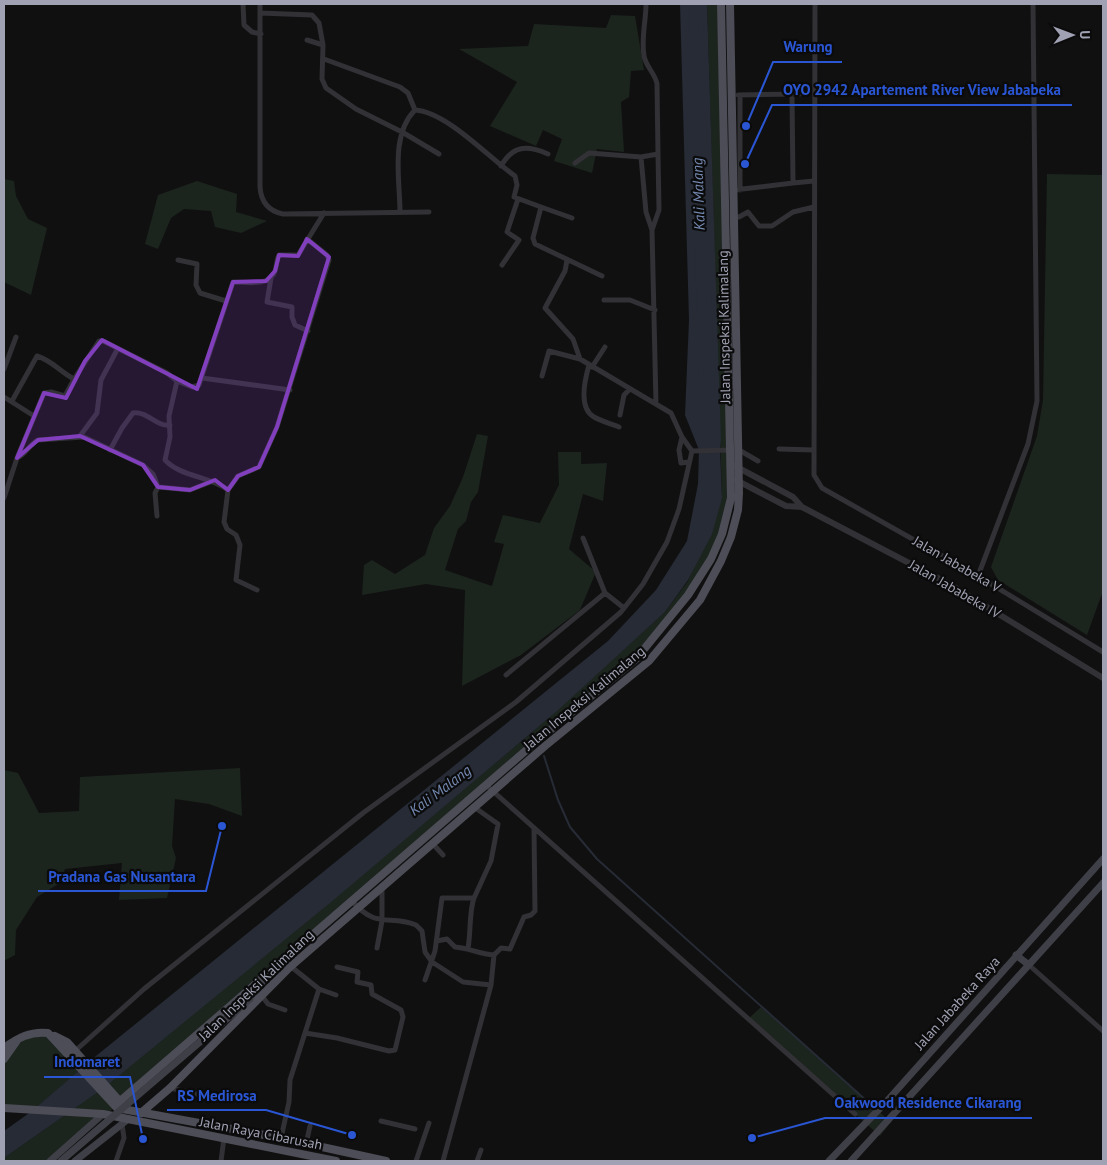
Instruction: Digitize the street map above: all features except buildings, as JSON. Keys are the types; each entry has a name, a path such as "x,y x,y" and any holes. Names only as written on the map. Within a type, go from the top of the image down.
{"main road":[{"name":"Jalan Inspeksi Kalimalang","path":"721,4 735,450"},
{"name":"Jalan Inspeksi Kalimalang","path":"120,1102 266,976 287,964 358,909 474,807 652,658 700,600 717,569 735,523 734,217 737,190 736,95 730,4"},
{"name":"Jalan Inspeksi Kalimalang","path":"137,1113 170,1088 262,996 287,964 352,901 644,650 688,596 711,559 725,525 735,493"},
{"path":"644,650 652,658"},
{"path":"440,825 446,831"},
{"path":"400,860 406,866"},
{"name":"Jalan Jababeka Raya","path":"829,1161 887,1101 1103,860"},
{"name":"Jalan Jababeka Raya","path":"852,1161 1103,883"},
{"path":"1016,955 1029,965"},
{"path":"251,998 266,976"},
{"path":"50,1161 61,1159 251,998 271,986"},
{"path":"4,1048 21,1036 42,1033 52,1035"},
{"name":"Jalan Raya Cibarusah","path":"52,1035 64,1040 75,1051 80,1063"},
{"name":"Jalan Raya Cibarusah","path":"52,1035 80,1063 117,1108 281,1138 386,1161"},
{"path":"4,1059 21,1036"},
{"name":"Jalan Raya Cibarusah","path":"109,1097 137,1113"},
{"path":"4,1100 13,1108"},
{"name":"Jalan Raya Cibarusah","path":"4,1108 103,1114 124,1122 224,1138 317,1159 336,1161"},
{"path":"61,1159 103,1114"},
{"path":"75,1161 124,1122"}],"street":[{"path":"243,4 244,25 252,32 261,34"},
{"path":"260,4 261,196 269,209 276,212 324,213 429,212"},
{"path":"646,4 643,48 647,66 656,77 657,84 658,210 652,230"},
{"path":"779,449 814,450 816,4"},
{"path":"978,576 1028,444 1037,401 1033,4"},
{"path":"260,13 312,15 319,23 324,59 322,79 326,88 356,109 402,132 439,154"},
{"path":"307,40 323,45"},
{"path":"324,59 400,87 408,93 415,110 442,120 486,151 517,178 513,195 518,199 572,218"},
{"path":"736,95 800,94"},
{"path":"792,95 792,183"},
{"path":"400,212 399,145 402,132 415,110"},
{"path":"501,166 508,154 516,150 533,148 548,154"},
{"path":"576,163 589,153 641,157 658,154"},
{"path":"641,157 646,212 652,230 656,404"},
{"path":"737,190 814,182"},
{"path":"502,265 519,240 507,232 518,199"},
{"path":"541,207 533,242 540,248 602,276"},
{"path":"734,217 739,217 748,212 759,226 766,227 793,212 814,207"},
{"path":"308,330 296,325 292,317 292,307 267,302 271,278 275,271 278,255 298,255 324,213"},
{"path":"257,590 236,580 240,545 236,535 227,529 224,522 228,490 238,476 260,465 278,427 290,390 329,260 327,255 307,239"},
{"path":"178,260 197,264 196,284 200,293 226,301"},
{"path":"567,260 565,271 545,308 573,339 580,359"},
{"path":"4,498 17,458 44,393 51,392 66,396 74,379 99,341 103,341 117,350 167,373 177,381 192,387 199,385 233,282 260,282 271,278"},
{"path":"604,300 630,300 655,310"},
{"path":"4,369 16,338"},
{"path":"605,347 590,366 584,391 587,410 594,417 619,427"},
{"path":"80,436 97,412 101,380 117,350"},
{"path":"542,376 549,351 580,359 671,413 682,437 695,450 735,450 758,461"},
{"path":"12,401 37,356 58,366 60,372 74,379"},
{"path":"202,378 290,390"},
{"path":"177,381 169,416 170,437 165,460 177,469 214,481 228,490"},
{"path":"620,415 624,395 630,389"},
{"path":"4,397 34,416"},
{"path":"110,450 133,413 140,413 162,425 170,425"},
{"path":"17,458 23,455 38,440 80,436 146,467 153,474 158,487 155,493 157,516"},
{"path":"682,437 679,456 681,463 689,462"},
{"path":"75,1051 144,989 363,813 516,702 624,608 650,572 667,542 679,509 689,462 695,450"},
{"name":"Jalan Jababeka V","path":"814,450 814,475 822,488 978,576 1103,652"},
{"name":"Jalan Jababeka IV","path":"735,466 793,497 802,507 950,585 1103,678"},
{"name":"Jalan Jababeka IV","path":"735,480 786,506 802,507"},
{"path":"158,487 190,490 214,481"},
{"path":"583,538 606,594 624,608"},
{"path":"506,675 606,594"},
{"path":"486,785 855,1114"},
{"path":"468,948 473,917 471,905 491,861 498,827 496,821 474,807"},
{"path":"443,1161 491,985 494,954 501,948 510,949 524,917 531,915 535,911 534,828"},
{"path":"432,843 443,855"},
{"path":"377,948 382,921 382,888"},
{"path":"425,980 437,942 442,898 474,898"},
{"path":"352,901 358,909 382,921 416,924 422,932 425,952 432,962 463,982 491,985"},
{"path":"437,942 447,939 455,947 468,948 473,952 494,954"},
{"path":"287,964 319,989 336,996"},
{"path":"1029,965 1103,1032"},
{"path":"305,1033 337,1038 389,1051 395,1050 403,1017 401,1010 372,994 371,985 357,982 358,972 337,967"},
{"path":"281,1138 289,1102 290,1080 319,989"},
{"path":"262,996 268,1004 285,1010"},
{"path":"170,1088 200,1095"},
{"path":"381,1121 415,1129"},
{"path":"116,1161 124,1138 124,1122"},
{"path":"416,1161 429,1123"},
{"path":"306,1144 310,1126"},
{"path":"221,1161 224,1138"},
{"path":"477,1161 481,1150"}],"highlighted area":[{"path":"307,239 329,257 277,427 259,467 238,476 228,490 215,480 190,490 158,487 143,465 80,436 38,440 17,458 44,393 66,398 85,361 102,340 197,389 233,282 266,281 275,271 279,255 298,256"}],"shaded area":[{"path":"707,4 721,4 731,498 711,559 657,636 115,1107 50,1161 4,1161 4,1158 69,1112 4,1108 4,1048 32,1033 60,1038 105,1086 367,871 539,726 665,612 688,581 722,498"},
{"path":"611,15 635,16 644,70 631,71 629,97 621,102 624,152 597,149 592,173 554,161 562,139 543,130 536,146 490,126 517,82 459,49 528,46 534,24 606,28"},
{"path":"1047,174 1103,175 1103,591 1087,635 998,580 991,567 1037,436 1043,400"},
{"path":"4,179 14,181 16,196 28,219 47,228 31,295 4,282"},
{"path":"197,181 237,194 236,212 267,221 241,233 215,227 211,211 184,209 171,218 158,249 145,244 158,195"},
{"path":"477,434 488,436 478,492 471,502 466,521 458,529 445,570 492,586 504,544 494,542 503,515 540,523 559,485 558,452 581,452 581,464 607,463 603,501 583,494 569,549 596,572 580,610 521,655 462,686 465,590 426,584 362,595 364,565 372,560 395,574 425,555 434,528 450,506 463,477"},
{"path":"240,768 242,816 209,804 175,799 172,846 176,858 167,898 119,900 122,863 65,869 60,883 37,897 16,930 15,955 4,961 4,770 18,773 39,813 79,811 80,777"},
{"path":"761,1007 891,1122 880,1136 748,1019"}],"water":[{"path":"680,4 707,4 722,498 712,534 688,580 665,612 557,711 336,898 105,1087 4,1158 4,1131 32,1111 96,1056 608,641 656,590 687,541 698,484 699,450 685,415 689,320"}],"waterway":[{"name":"Kali Malang","path":"693,4 695,68"},
{"name":"Kali Malang","path":"700,247 704,384"},
{"path":"544,756 558,800 570,827 597,859 868,1102"}],"place":[{"name":"Warung","path":"746,126"},
{"name":"OYO 2942 Apartement River View Jababeka","path":"745,164"},
{"name":"Pradana Gas Nusantara","path":"222,826"},
{"name":"RS Medirosa","path":"352,1135"},
{"name":"Oakwood Residence Cikarang","path":"752,1138"},
{"name":"Indomaret","path":"143,1139"}]}
